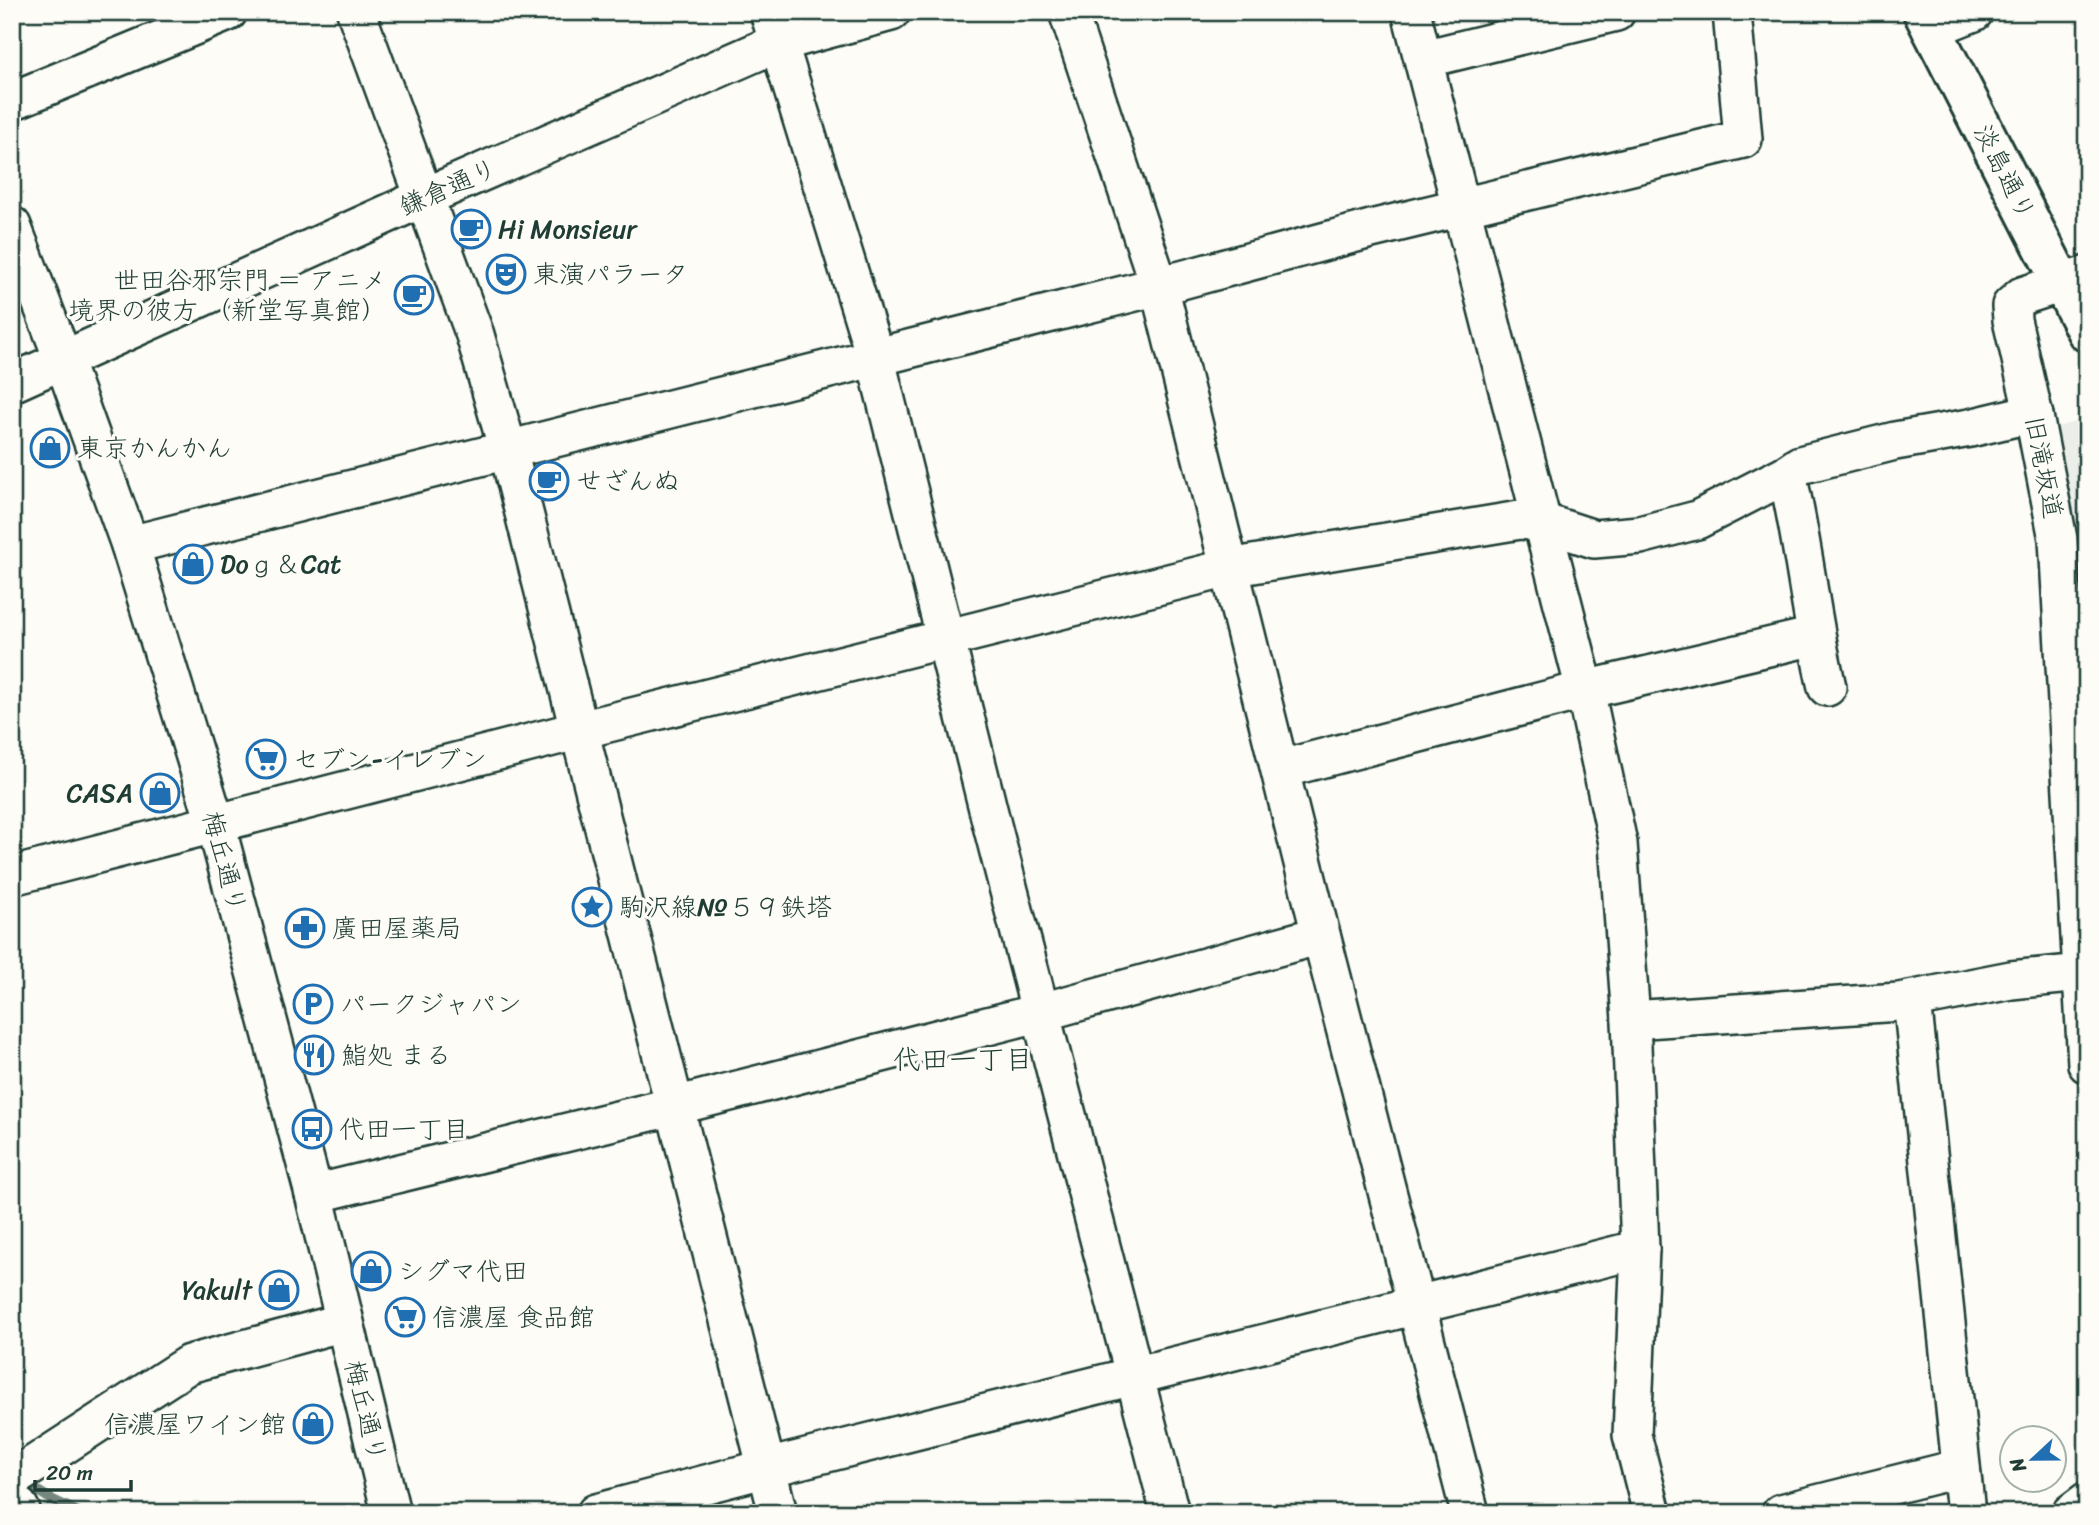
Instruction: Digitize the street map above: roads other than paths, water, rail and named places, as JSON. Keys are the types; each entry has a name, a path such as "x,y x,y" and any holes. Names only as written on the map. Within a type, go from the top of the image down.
{"main road":[{"name":"淡島通り","path":"1927,21 2074,278 2087,332"}],"street":[{"path":"12,101 228,12"},
{"path":"356,12 475,335 508,450 778,1513"},
{"name":"鎌倉通り","path":"12,383 425,197 773,27 891,12"},
{"path":"1068,12 1159,286 1196,425 1321,935 1470,1513"},
{"path":"1412,12 1586,690 1618,843 1631,1020 1640,1249 1632,1435 1652,1513"},
{"path":"1423,60 1616,12"},
{"path":"130,545 1159,286 1371,229 1743,139 1732,12"},
{"path":"1927,21 1974,12"},
{"path":"773,27 875,356 1170,1513"},
{"name":"梅丘通り","path":"12,226 130,545 216,825 314,1194 391,1513"},
{"name":"旧滝坂道","path":"2074,278 2022,296 2011,306 2058,539 2079,777 2087,1064"},
{"path":"12,876 580,730 1229,568 1520,520 1542,522 1594,539 1640,535 1697,520 1800,465 1895,440 1970,428 2016,416 2034,416"},
{"path":"1787,474 1795,506 1815,636 1826,687"},
{"path":"1281,769 1586,690 1815,636"},
{"path":"314,1194 675,1106 1042,1012 1321,935"},
{"path":"1631,1020 1912,1000 2011,980 2084,982"},
{"path":"1912,1000 1966,1513"},
{"path":"596,1513 1640,1249"},
{"path":"22,1513 16,1485 189,1364 344,1322"},
{"path":"1781,1513 1961,1468"},
{"path":"2071,1513 2087,1501"}],"waterway":[{"path":"22,1481 80,1513"}],"place":[{"name":"Hi Monsieur","path":"471,229"},
{"name":"東演パラータ","path":"506,274"},
{"name":"世田谷邪宗門 ＝ アニメ 境界の彼方 （新堂写真館）","path":"414,295"},
{"name":"東京かんかん","path":"50,448"},
{"name":"せざんぬ","path":"549,481"},
{"name":"Doｇ＆Cat","path":"193,564"},
{"name":"セブン-イレブン","path":"266,759"},
{"name":"CASA","path":"160,793"},
{"name":"駒沢線№５９鉄塔","path":"592,907"},
{"name":"廣田屋薬局","path":"305,928"},
{"name":"パークジャパン","path":"313,1004"},
{"name":"鮨処 まる","path":"314,1055"},
{"name":"代田一丁目","path":"312,1129"},
{"name":"シグマ代田","path":"371,1271"},
{"name":"Yakult","path":"279,1290"},
{"name":"信濃屋 食品館","path":"405,1317"},
{"name":"信濃屋ワイン館","path":"313,1424"}],"district":[{"name":"代田一丁目","path":"963,1059"}]}
